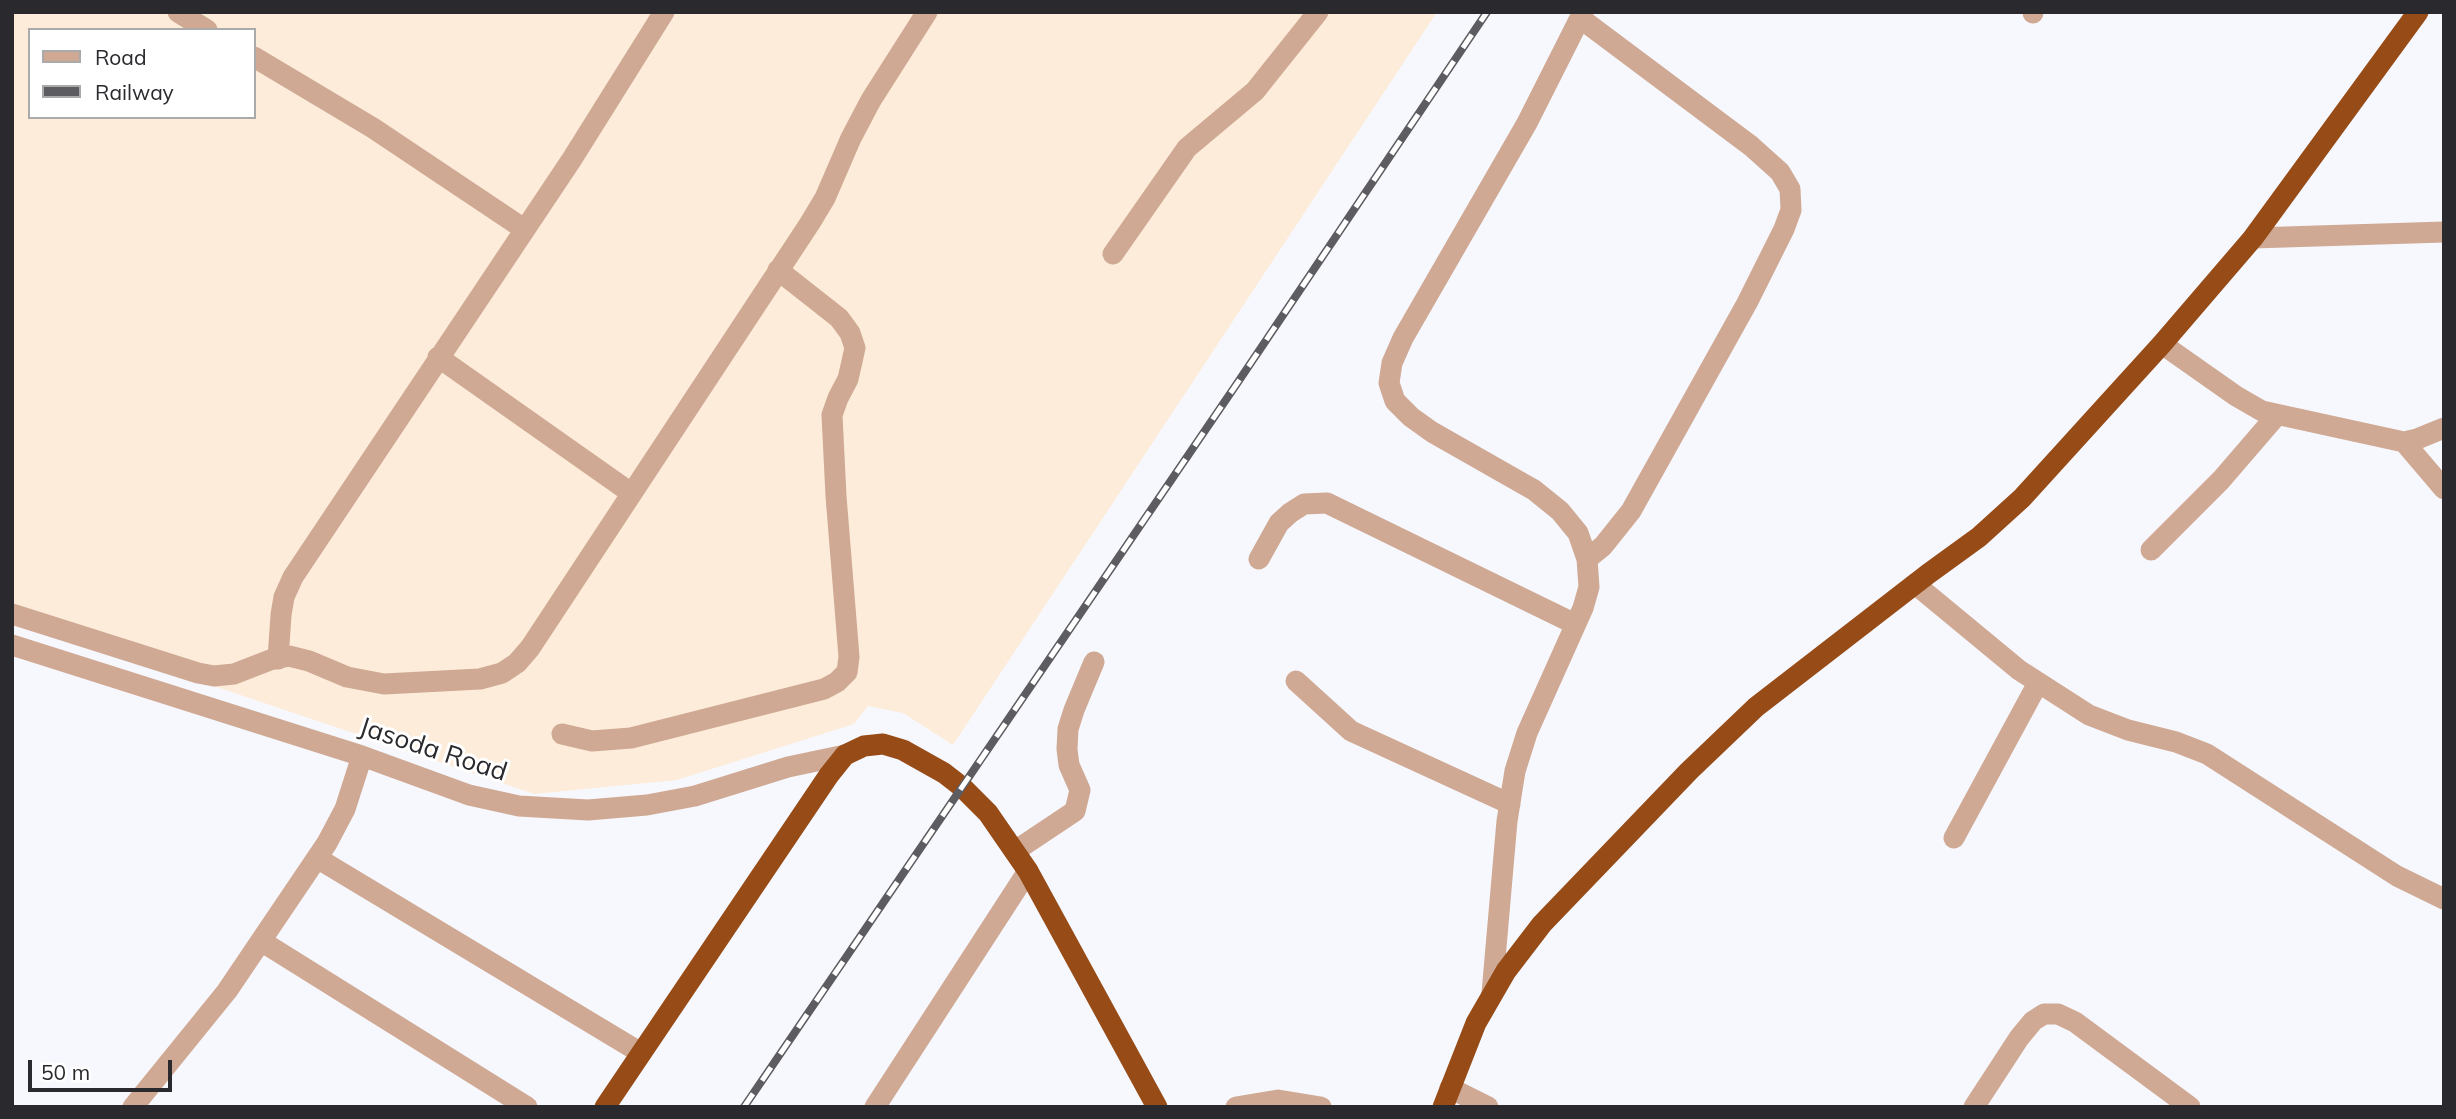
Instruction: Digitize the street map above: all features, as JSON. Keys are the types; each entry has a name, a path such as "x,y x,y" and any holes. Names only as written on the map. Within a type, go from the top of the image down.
{"highway":[{"path":"1446,1097 1476,1023 1492,993 1542,924 1689,771 1756,707 1979,537 2022,498 2253,239 2418,12"},
{"path":"605,1107 754,884 845,755 864,746 883,744 921,760 962,787 988,813 1028,871 1157,1107"}],"street":[{"path":"178,12 204,28"},
{"path":"278,659 284,597 293,577 572,159 664,12"},
{"path":"12,614 214,676 233,674 289,656 309,661 347,677 384,684 480,679 502,673 517,663 530,648 825,198 871,100 927,12"},
{"path":"1113,254 1187,148 1255,91 1318,12"},
{"path":"1492,993 1515,771 1527,733 1589,587 1587,559 1578,533 1560,511 1534,490 1421,424 1395,401 1390,383 1392,363 1403,338 1527,123 1582,15 1780,172 1790,189 1791,210 1748,303 1631,511 1603,546 1587,559"},
{"path":"256,58 373,128 524,229"},
{"path":"2253,239 2444,232"},
{"path":"562,734 592,741 632,738 824,689 837,682 847,671 849,657 832,415 848,379 855,348 850,333 839,318 778,270"},
{"path":"2162,344 2262,411 2404,442 2444,428"},
{"path":"438,356 631,494"},
{"path":"2151,550 2221,480 2277,415"},
{"path":"2404,442 2444,489"},
{"path":"1259,559 1279,523 1290,513 1304,504 1327,503 1575,624"},
{"path":"1915,584 2038,682 2088,715 2207,754 2397,876 2444,899"},
{"name":"Jasoda Road","path":"12,645 362,756 469,795 519,806 588,810 695,796 788,767 845,755"},
{"path":"1015,851 1076,811 1080,790 1069,765 1068,729 1094,662"},
{"path":"1296,681 1352,731 1510,804"},
{"path":"1954,838 2038,682"},
{"path":"133,1107 228,991 317,858 345,809 362,756"},
{"path":"317,858 640,1053"},
{"path":"875,1107 1028,871"},
{"path":"261,941 527,1107"},
{"path":"1974,1107 2033,1021 2045,1014 2058,1014 2075,1022 2190,1107"},
{"path":"1446,1097 1488,1107"},
{"path":"1236,1107 1278,1100 1321,1107"}],"shaded area":[{"path":"12,12 1437,12 953,745 903,713 868,706 854,724 677,780 534,794 12,618"}],"railway":[{"path":"744,1107 1487,12"}]}
